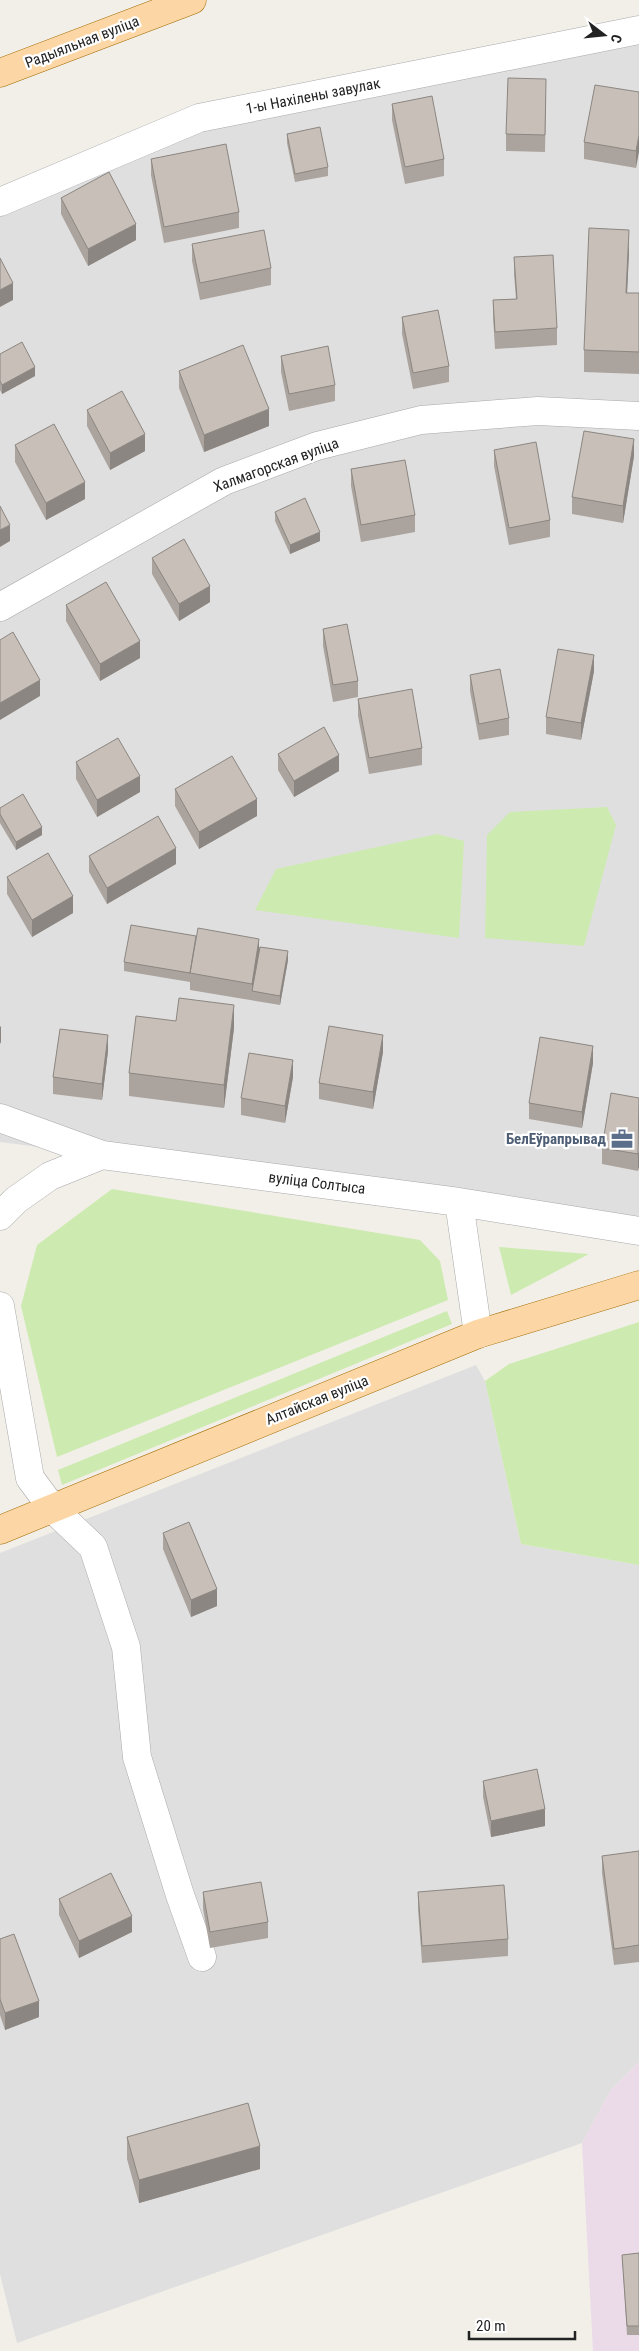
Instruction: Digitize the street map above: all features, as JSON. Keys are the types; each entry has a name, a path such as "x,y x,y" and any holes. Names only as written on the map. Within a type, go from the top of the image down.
{"main road":[{"name":"Радыяльная вуліца","path":"0,73 192,0"},
{"name":"Алтайская вуліца","path":"0,1530 478,1334 639,1285"}],"street":[{"name":"1-ы Нахілены завулак","path":"0,202 199,118 639,30"},
{"name":"Халмагорская вуліца","path":"0,607 224,481 317,446 421,420 538,412 639,416"},
{"name":"вуліца Солтыса","path":"0,1118 102,1155 459,1202 639,1231"},
{"path":"0,1216 16,1200 50,1176 102,1155"},
{"path":"459,1202 478,1334"},
{"path":"0,1306 30,1478 53,1509 93,1547 126,1647 136,1757 202,1957"}],"shaded area":[{"path":"639,30 639,1225 0,1142 0,188 193,119"},
{"path":"476,1365 485,1381 521,1544 639,1565 639,2062 611,2090 582,2143 17,2343 0,2274 0,1553"},
{"path":"639,2062 639,2351 593,2351 582,2143 611,2090"}],"green space":[{"path":"607,807 616,825 584,946 485,938 487,835 510,812"},
{"path":"437,834 464,841 459,938 255,910 276,869"},
{"path":"112,1189 420,1240 440,1261 448,1300 57,1457 21,1306 37,1245"},
{"path":"499,1247 589,1254 511,1295"},
{"path":"447,1311 452,1324 62,1485 58,1470"},
{"path":"639,1322 639,1565 521,1544 485,1381 509,1364"}],"building":[{"path":"508,78 546,79 545,135 506,134"},
{"path":"595,85 639,92 639,135 636,151 584,142"},
{"path":"432,96 444,159 405,167 392,104"},
{"path":"320,127 328,167 295,174 287,134"},
{"path":"226,144 239,212 164,227 151,159"},
{"path":"109,172 136,224 88,249 61,198"},
{"path":"589,228 629,230 626,293 639,293 639,352 584,350"},
{"path":"264,230 271,268 200,283 192,244"},
{"path":"553,255 557,328 495,332 493,300 517,299 514,257"},
{"path":"0,258 13,283 0,290"},
{"path":"438,310 449,366 413,373 402,317"},
{"path":"22,342 35,367 2,385 0,381 0,354"},
{"path":"243,345 269,409 204,435 179,371"},
{"path":"328,346 335,385 289,394 281,356"},
{"path":"122,391 145,434 110,453 87,410"},
{"path":"54,424 85,482 46,503 15,445"},
{"path":"584,431 634,439 623,506 572,497"},
{"path":"536,442 550,520 509,528 494,450"},
{"path":"405,460 415,515 361,525 351,469"},
{"path":"305,498 320,532 290,545 275,512"},
{"path":"0,506 10,525 0,530"},
{"path":"184,539 210,586 179,604 152,558"},
{"path":"106,582 140,641 100,664 66,605"},
{"path":"347,624 358,681 333,685 323,629"},
{"path":"13,632 40,680 0,703 0,640"},
{"path":"558,649 594,655 581,723 546,717"},
{"path":"500,669 509,718 479,724 470,675"},
{"path":"412,689 422,748 369,758 358,699"},
{"path":"324,727 339,755 294,781 278,754"},
{"path":"118,738 140,776 97,800 76,762"},
{"path":"232,756 257,799 199,832 175,789"},
{"path":"23,794 42,827 16,842 0,814 0,808"},
{"path":"158,816 176,848 107,888 89,856"},
{"path":"48,853 73,896 32,920 7,877"},
{"path":"131,925 196,936 190,973 124,962"},
{"path":"198,928 259,939 252,984 190,973"},
{"path":"260,947 288,951 280,996 252,991"},
{"path":"179,998 234,1005 224,1085 129,1073 136,1016 176,1021"},
{"path":"329,1026 383,1035 373,1092 319,1083"},
{"path":"60,1029 108,1035 102,1084 53,1077"},
{"path":"540,1037 593,1046 582,1112 529,1103"},
{"path":"249,1053 293,1060 285,1106 241,1098"},
{"name":"БелЕўрапрывад","path":"611,1093 639,1098 638,1154 602,1148"},
{"path":"189,1522 217,1589 191,1600 163,1533"},
{"path":"537,1769 545,1809 491,1821 483,1781"},
{"path":"639,1851 639,1945 614,1949 602,1856"},
{"path":"111,1873 132,1916 79,1941 59,1899"},
{"path":"261,1882 268,1922 210,1932 203,1892"},
{"path":"504,1885 508,1939 422,1946 418,1892"},
{"path":"14,1934 39,2001 5,2013 0,1999 0,1939"},
{"path":"248,2103 260,2146 139,2180 127,2137"},
{"path":"639,2253 639,2326 627,2326 622,2255"}],"place":[{"name":"БелЕўрапрывад","path":"622,1139"}]}
